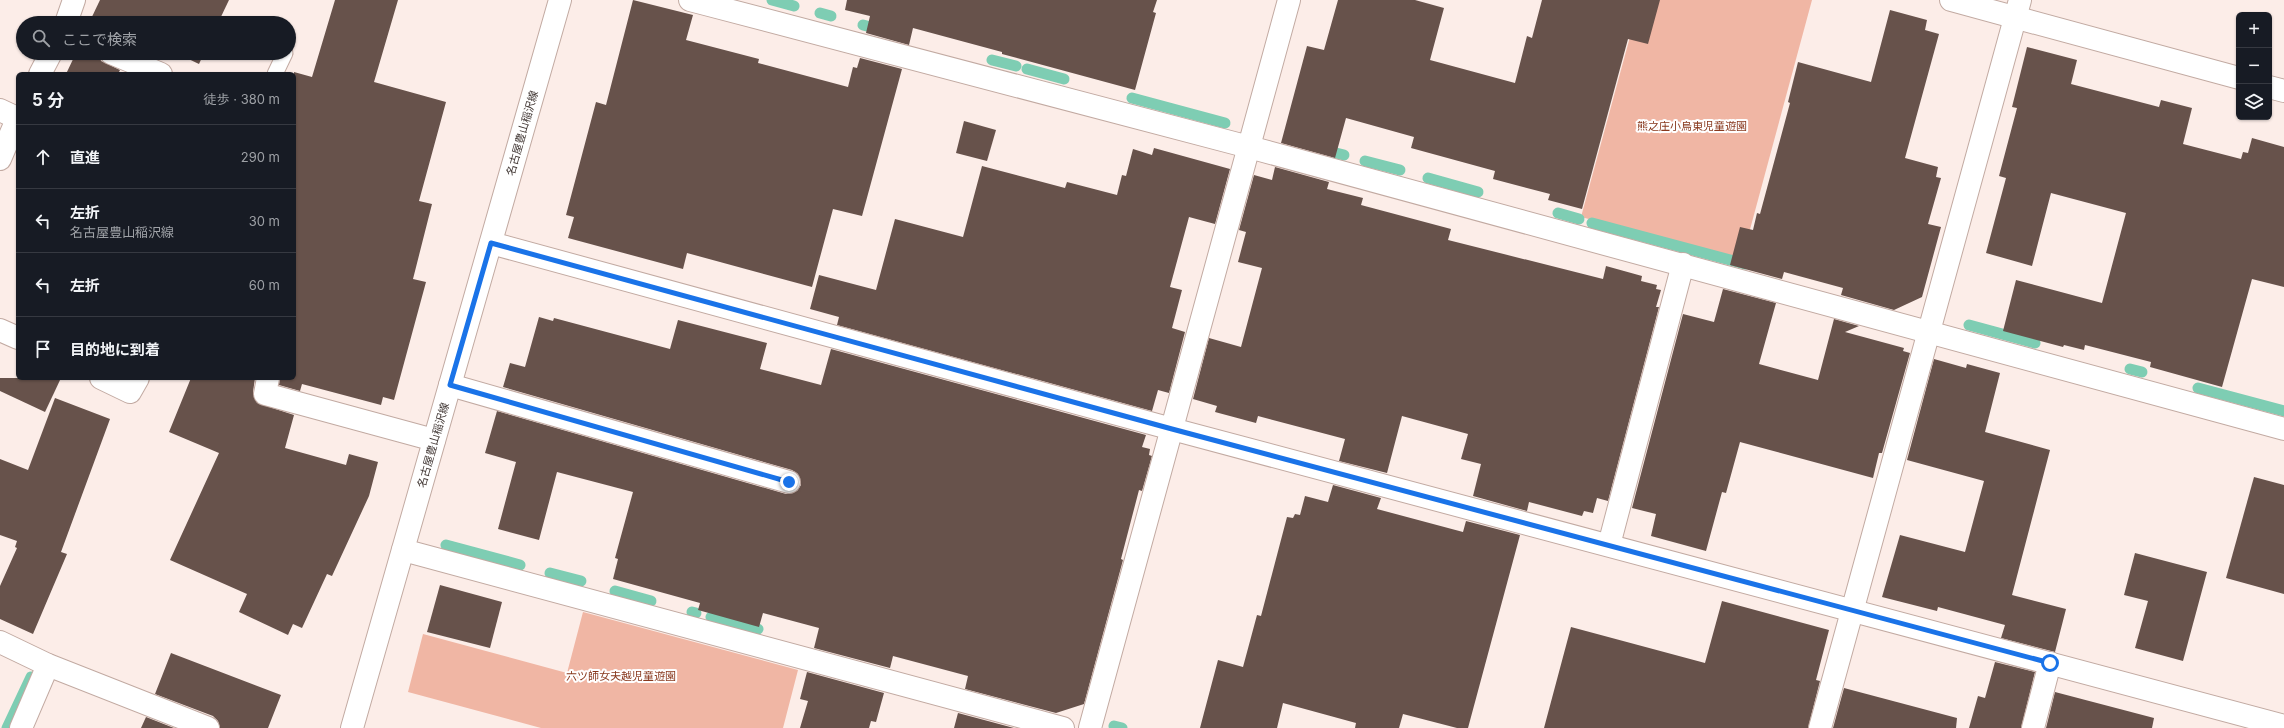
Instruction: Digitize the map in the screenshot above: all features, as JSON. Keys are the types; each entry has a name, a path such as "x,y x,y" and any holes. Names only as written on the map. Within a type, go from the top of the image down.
{"street":[{"path":"68,16 74,0"},
{"name":"名古屋豊山稲沢線","path":"352,728 560,0"},
{"path":"690,0 1249,147 2284,428"},
{"path":"1090,728 1288,0"},
{"path":"1951,0 2018,9 2236,77"},
{"path":"1820,728 2018,9"},
{"path":"41,72 47,60"},
{"path":"128,60 157,72"},
{"path":"2272,88 2284,91"},
{"path":"0,159 12,115"},
{"path":"491,243 1172,429 2284,726"},
{"path":"1609,545 1683,264"},
{"path":"0,330 16,337"},
{"path":"105,380 130,392 137,380"},
{"path":"268,380 265,394 434,440"},
{"path":"450,385 789,482"},
{"path":"403,550 1063,728"},
{"path":"0,642 48,665 208,728"},
{"path":"2033,728 2050,663"},
{"path":"21,728 48,665"}],"lane":[{"path":"276,72 282,60"}],"green space":[{"name":"熊之庄小烏東児童遊園","path":"1640,0 1812,0 1742,259 1581,217"},
{"name":"六ツ師女夫越児童遊園","path":"583,612 798,670 783,728 541,728 408,692 423,634 567,673"}],"building":[{"path":"100,0 229,0 221,16 92,16"},
{"path":"335,0 398,0 374,82 446,102 419,201 432,204 413,279 426,282 394,400 383,397 381,405 302,384 300,391 279,385 280,380 296,380 296,73 312,77"},
{"path":"633,0 693,15 686,40 759,59 758,63 848,87 853,67 857,68 860,58 902,69 862,216 833,209 812,287 687,253 683,269 568,238 574,217 566,215 596,102 606,105"},
{"path":"847,0 1157,0 1153,12 1156,13 1135,90 913,28 909,45 866,33 870,16 845,10"},
{"path":"1338,0 1415,0 1444,8 1430,60 1515,83 1527,36 1532,38 1542,0 1660,0 1648,44 1628,39 1582,209 1548,200 1550,194 1493,179 1495,171 1411,148 1414,137 1346,118 1335,158 1281,143 1307,46 1324,50"},
{"path":"1890,10 1927,20 1925,30 1939,34 1905,158 1938,167 1936,177 1941,178 1928,224 1941,227 1922,297 1894,310 1841,295 1843,288 1784,272 1782,279 1730,265 1740,227 1753,230 1757,213 1760,214 1790,103 1788,102 1798,62 1871,82"},
{"path":"2027,47 2077,60 2071,84 2159,107 2161,100 2192,108 2183,144 2241,159 2243,152 2248,153 2252,138 2284,147 2284,287 2252,279 2222,387 2150,367 2151,362 2085,345 2084,350 2064,345 2063,347 2003,331 2016,280 2102,303 2126,213 2051,193 2032,266 1986,253 2006,178 1999,176 2017,108 2012,107"},
{"path":"73,60 101,60 120,70 119,72 67,72"},
{"path":"191,60 201,60 199,64"},
{"path":"964,121 996,130 987,161 956,153"},
{"path":"1154,148 1230,169 1215,224 1189,217 1170,287 1182,290 1172,328 1185,332 1169,393 1158,390 1152,411 837,325 839,317 810,309 819,275 876,290 895,219 963,237 982,166 1065,188 1067,182 1117,195 1122,175 1126,176 1133,149 1152,155"},
{"path":"1275,167 1329,182 1327,189 1363,198 1361,205 1451,229 1448,240 1603,279 1606,266 1642,276 1641,281 1657,285 1656,289 1661,290 1656,307 1659,307 1608,501 1597,498 1593,513 1584,511 1582,516 1529,502 1527,511 1473,496 1481,464 1461,459 1468,434 1402,416 1387,473 1339,461 1345,439 1258,416 1256,423 1215,412 1217,406 1193,399 1209,338 1241,347 1262,268 1238,262 1246,232 1239,230 1254,175 1272,180"},
{"path":"1723,289 1776,303 1759,364 1818,380 1834,319 1859,326 1845,332 1904,348 1903,351 1910,353 1882,453 1879,453 1873,478 1740,442 1726,493 1722,492 1706,551 1651,536 1656,514 1632,508 1683,314 1714,322"},
{"path":"539,317 553,321 554,318 670,349 678,320 767,343 760,369 821,385 831,349 1146,435 1142,447 1150,449 1149,455 1152,456 1142,491 1139,490 1121,559 1123,560 1084,704 1056,713 965,689 968,676 893,656 890,668 814,648 819,628 763,613 759,627 698,610 700,603 613,579 618,559 615,558 633,492 557,472 539,540 498,529 516,462 485,453 497,411 786,494 797,491 801,485 798,474 792,470 503,387 510,363 525,367"},
{"path":"1934,359 1966,368 1967,364 2000,373 1985,432 2050,450 2012,595 2066,609 2055,652 2001,638 2005,625 1938,607 1937,611 1882,597 1900,535 1965,552 1984,481 1907,460"},
{"path":"0,378 16,378 16,380 60,380 45,412 0,391"},
{"path":"190,380 255,380 253,392 257,403 294,415 285,448 346,465 349,454 378,462 369,496 332,576 327,574 302,628 293,624 288,635 239,612 247,594 170,560 219,453 169,432"},
{"path":"55,398 110,419 61,552 67,554 33,634 0,619 0,586 17,548 15,547 17,541 0,535 0,459 28,470"},
{"path":"2254,477 2284,485 2284,594 2226,578"},
{"path":"1333,485 1381,498 1377,509 1463,532 1466,521 1520,535 1468,728 1457,728 1403,714 1399,728 1355,728 1356,723 1283,703 1277,728 1200,728 1218,660 1243,667 1257,615 1261,616 1287,517 1293,518 1295,514 1300,515 1305,496 1328,502"},
{"path":"2135,553 2207,572 2183,661 2135,648 2148,601 2124,595"},
{"path":"440,585 502,602 490,648 427,632"},
{"path":"1722,601 1829,630 1816,680 1820,681 1808,728 1544,728 1571,627 1705,663"},
{"path":"171,653 281,695 268,728 220,728 218,721 213,716 155,694"},
{"path":"1995,662 2035,672 2021,728 1969,728 1978,696 1985,698"},
{"path":"807,672 884,693 876,722 871,721 869,728 800,728 808,701 800,699"},
{"path":"1844,688 1957,718 1956,728 1833,728"},
{"path":"2055,692 2154,718 2152,728 2046,728"},
{"path":"958,713 1014,728 954,728"},
{"path":"146,717 174,728 141,728"}],"waterway":[{"path":"772,0 794,6"},
{"path":"820,13 831,16"},
{"path":"863,25 882,30"},
{"path":"992,60 1016,66"},
{"path":"1027,69 1064,79"},
{"path":"1132,98 1225,123"},
{"path":"1336,153 1344,155"},
{"path":"1365,161 1400,170"},
{"path":"1428,178 1478,192"},
{"path":"1558,213 1579,219"},
{"path":"1592,223 1745,264"},
{"path":"1969,325 2035,343"},
{"path":"2130,369 2142,372"},
{"path":"2198,388 2284,411"},
{"path":"446,545 520,565"},
{"path":"550,573 581,581"},
{"path":"615,591 651,601"},
{"path":"692,612 696,613"},
{"path":"711,617 758,629"},
{"path":"7,728 31,677"},
{"path":"1114,726 1122,728"}],"route":[{"path":"789,482 450,385 491,243 1172,429 2050,663"}]}
